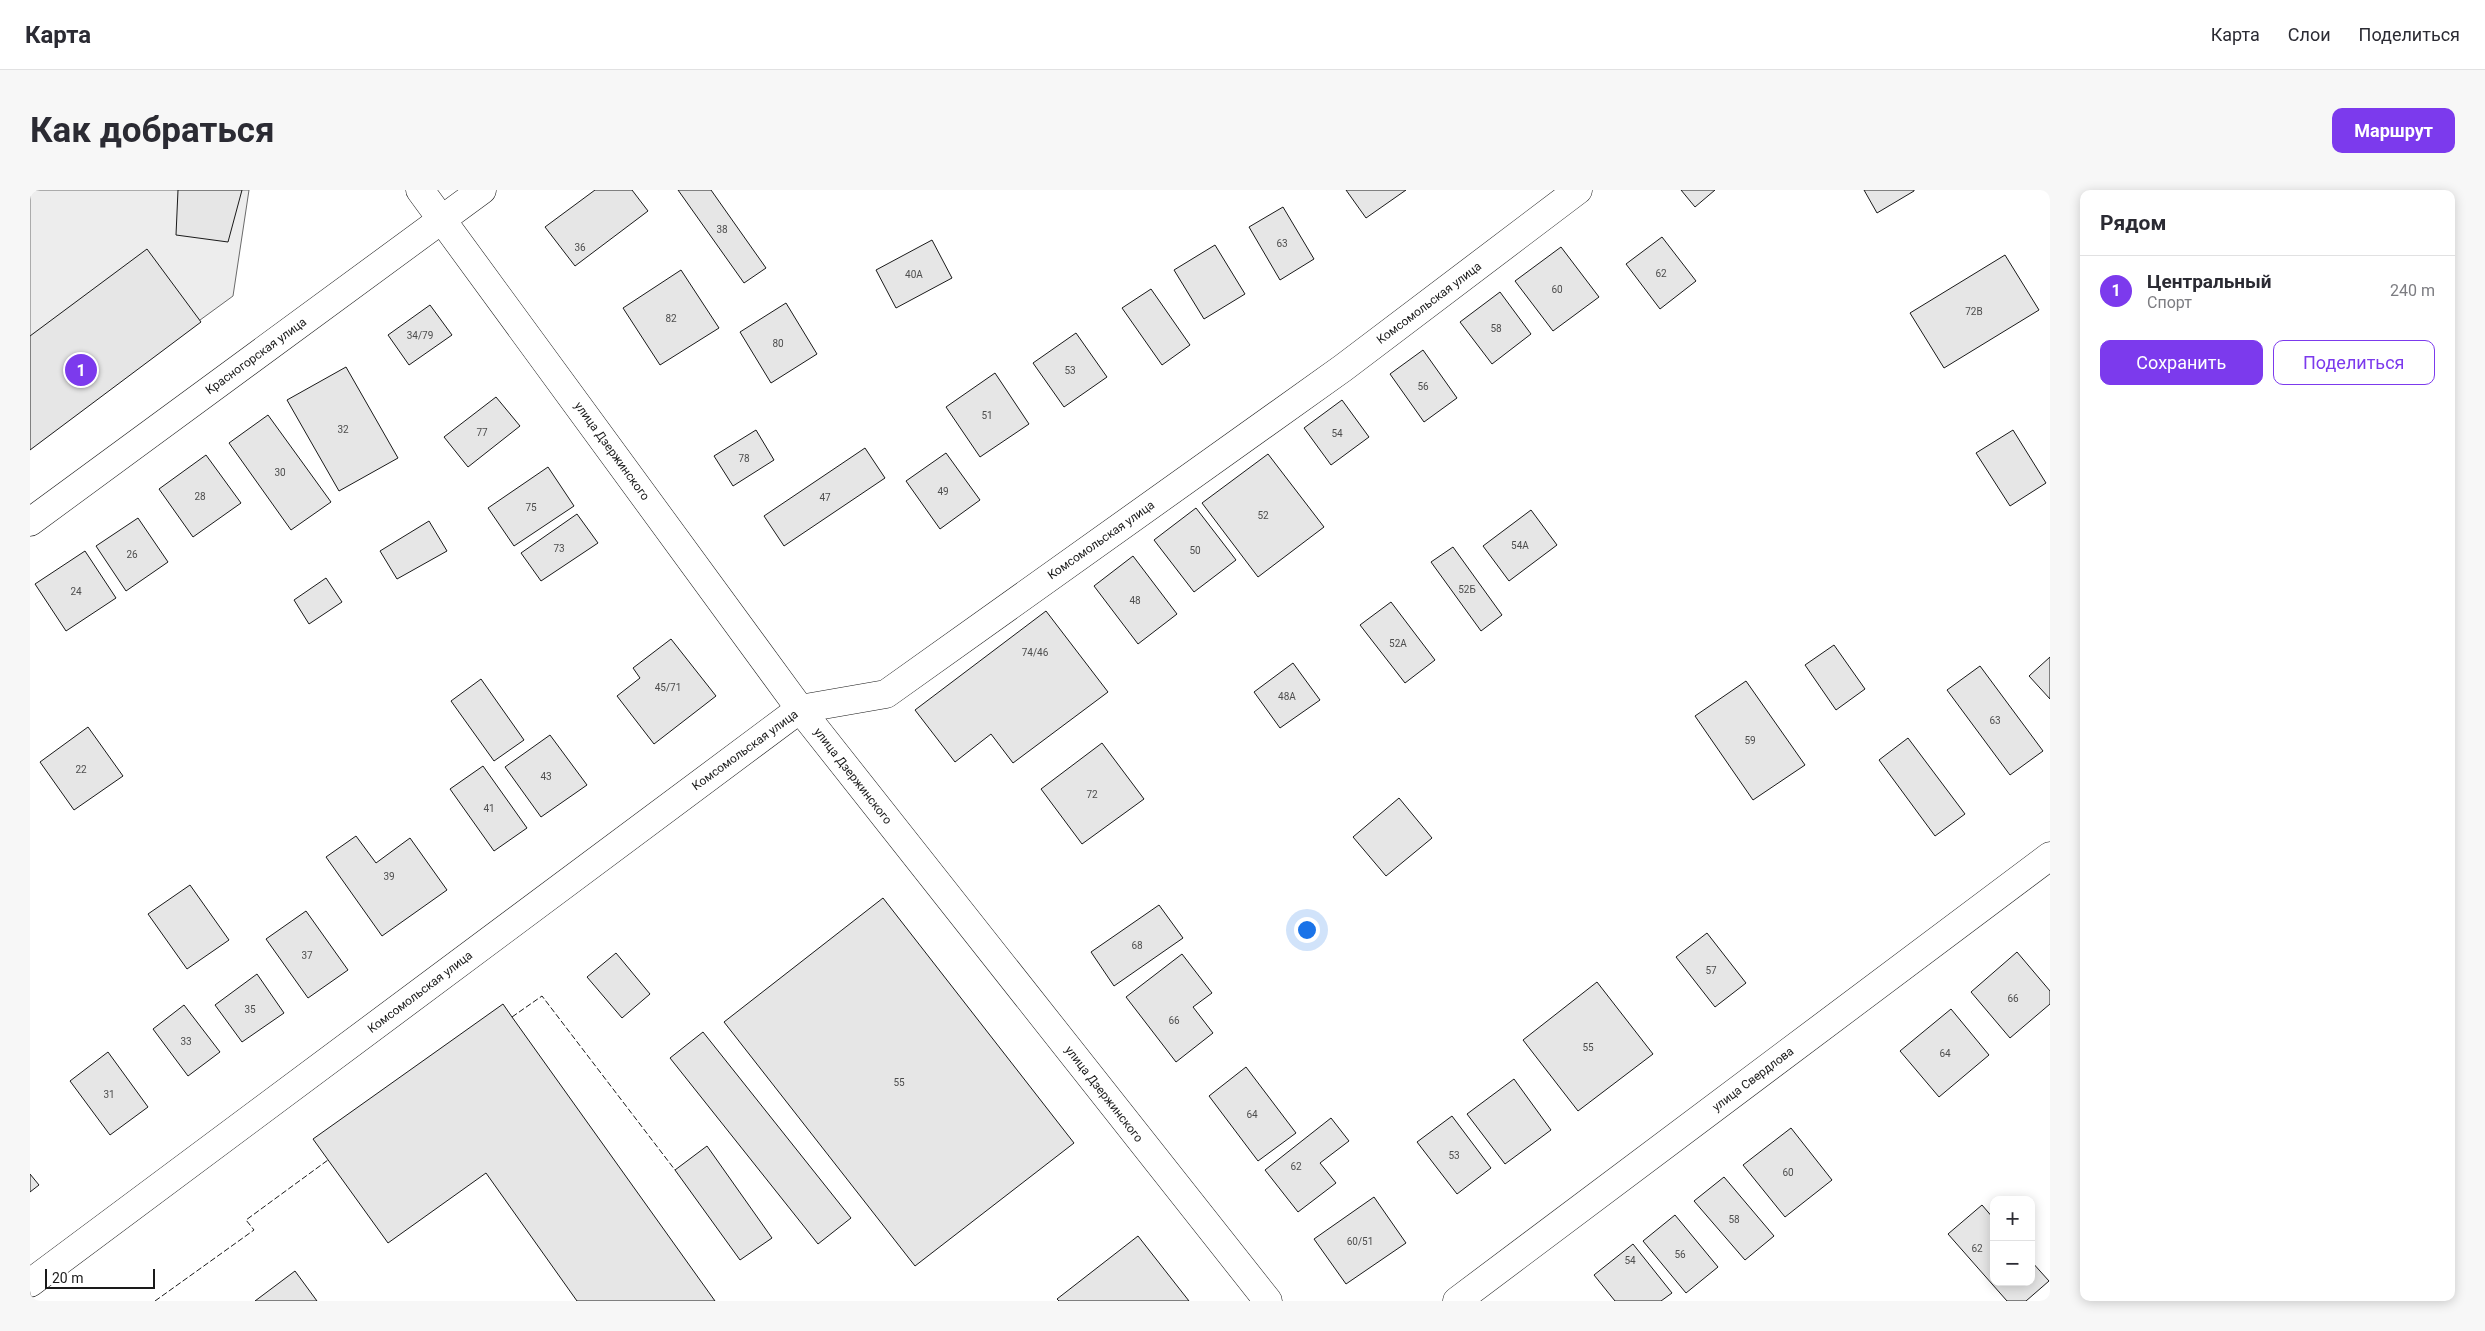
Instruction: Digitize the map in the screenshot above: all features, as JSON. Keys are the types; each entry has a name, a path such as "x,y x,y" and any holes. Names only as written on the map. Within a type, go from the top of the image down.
{"street":[{"name":"улица Дзержинского","path":"420,190 800,709 1268,1301"},
{"name":"Красногорская улица","path":"30,522 482,190"},
{"name":"Комсомольская улица","path":"30,1283 800,709 886,694 1343,368 1578,190"},
{"name":"улица Свердлова","path":"1457,1301 2050,856"}],"shaded area":[{"path":"30,190 249,190 233,296 30,444"}],"building":[{"path":"178,190 242,190 228,242 176,235"},
{"path":"595,190 632,190 648,211 575,266 545,227"},
{"path":"678,190 711,190 766,268 744,283"},
{"path":"1346,190 1406,190 1366,218"},
{"path":"1681,190 1715,190 1695,207"},
{"path":"1864,190 1914,190 1914,191 1877,213"},
{"path":"1283,207 1314,259 1280,280 1249,227"},
{"path":"1662,237 1696,281 1660,309 1626,264"},
{"path":"932,240 952,278 896,308 876,270"},
{"path":"1215,245 1245,294 1204,319 1174,270"},
{"path":"1561,247 1599,297 1553,331 1515,281"},
{"path":"147,249 201,322 30,450 30,336"},
{"path":"2005,255 2039,310 1944,368 1910,313"},
{"path":"681,270 719,328 660,365 623,308"},
{"path":"1151,289 1190,345 1162,365 1122,308"},
{"path":"1500,292 1531,334 1492,364 1460,322"},
{"path":"786,303 817,354 771,383 740,332"},
{"path":"430,305 452,335 409,365 388,335"},
{"path":"1076,333 1107,377 1064,407 1033,363"},
{"path":"1423,350 1457,398 1424,422 1390,374"},
{"path":"346,367 398,458 339,491 287,400"},
{"path":"995,373 1029,424 980,457 946,407"},
{"path":"496,397 520,426 468,467 444,437"},
{"path":"1342,400 1369,437 1331,465 1304,428"},
{"path":"268,415 331,502 291,530 229,443"},
{"path":"756,430 774,460 733,486 714,456"},
{"path":"2013,430 2046,483 2010,506 1976,453"},
{"path":"865,448 885,478 784,546 764,516"},
{"path":"946,453 980,500 940,529 906,481"},
{"path":"1268,454 1324,527 1258,577 1202,503"},
{"path":"206,455 241,503 193,537 159,489"},
{"path":"548,467 574,506 514,546 488,508"},
{"path":"1196,508 1236,560 1194,592 1154,540"},
{"path":"1531,510 1557,545 1509,581 1483,546"},
{"path":"577,514 598,543 541,581 521,553"},
{"path":"138,518 168,562 126,591 96,546"},
{"path":"429,521 447,551 397,579 380,551"},
{"path":"1453,547 1502,615 1481,631 1431,562"},
{"path":"85,551 116,598 66,631 35,584"},
{"path":"1133,556 1177,614 1138,644 1094,586"},
{"path":"326,578 342,602 309,624 294,600"},
{"path":"1391,602 1435,660 1405,683 1360,625"},
{"path":"1046,611 1108,692 1013,763 991,734 955,762 915,710"},
{"path":"671,639 716,696 654,744 617,696 640,678 633,668"},
{"path":"1834,645 1865,689 1836,710 1805,665"},
{"path":"2050,657 2050,699 2029,676"},
{"path":"1293,663 1320,700 1280,728 1254,692"},
{"path":"1980,666 2043,751 2010,775 1947,690"},
{"path":"481,679 524,740 494,761 451,701"},
{"path":"1746,681 1805,765 1753,800 1695,716"},
{"path":"88,727 123,776 74,810 40,762"},
{"path":"550,735 587,785 541,817 505,767"},
{"path":"1908,738 1965,814 1935,836 1879,760"},
{"path":"1102,743 1144,799 1082,844 1041,789"},
{"path":"483,766 527,828 494,851 450,789"},
{"path":"1399,798 1432,838 1386,876 1353,837"},
{"path":"356,836 376,863 410,838 447,890 382,936 326,857"},
{"path":"190,885 229,940 187,969 148,914"},
{"path":"883,898 1074,1143 915,1266 724,1022"},
{"path":"1159,905 1183,938 1114,986 1091,952"},
{"path":"306,911 348,970 308,998 266,939"},
{"path":"1707,933 1746,983 1715,1007 1676,957"},
{"path":"2017,952 2050,991 2050,1004 2010,1038 1971,992"},
{"path":"616,953 650,994 622,1018 587,977"},
{"path":"1182,954 1212,993 1193,1007 1213,1033 1176,1062 1126,997"},
{"path":"257,974 284,1013 242,1042 215,1005"},
{"path":"1597,982 1653,1054 1578,1111 1523,1040"},
{"path":"503,1004 715,1301 577,1301 486,1173 388,1243 313,1139"},
{"path":"184,1005 220,1052 188,1076 153,1029"},
{"path":"1951,1009 1989,1055 1939,1097 1900,1051"},
{"path":"703,1032 851,1218 818,1244 670,1058"},
{"path":"108,1052 148,1107 110,1135 70,1081"},
{"path":"1246,1067 1296,1133 1258,1161 1209,1096"},
{"path":"1514,1079 1551,1130 1505,1164 1467,1114"},
{"path":"1452,1116 1491,1168 1457,1194 1417,1142"},
{"path":"1331,1118 1349,1141 1320,1163 1336,1183 1298,1212 1265,1170"},
{"path":"1791,1128 1832,1180 1785,1217 1743,1165"},
{"path":"707,1146 772,1238 740,1260 675,1170"},
{"path":"30,1174 39,1185 30,1192"},
{"path":"1724,1177 1774,1236 1745,1260 1694,1201"},
{"path":"1374,1197 1406,1243 1346,1284 1314,1239"},
{"path":"1982,1205 1990,1214 1990,1282 1948,1234"},
{"path":"1675,1215 1718,1267 1686,1293 1643,1241"},
{"path":"1138,1236 1189,1301 1059,1301 1057,1299"},
{"path":"1633,1244 1672,1293 1661,1301 1615,1301 1594,1275"},
{"path":"2035,1265 2049,1281 2026,1301 2007,1301 1994,1286 2035,1286"},
{"path":"295,1271 317,1301 255,1301"}],"fence":[{"path":"512,1017 542,996 675,1170"},
{"path":"155,1301 254,1230 246,1220 328,1160"}],"place":[{"name":"Центральный","path":"81,370"}]}
